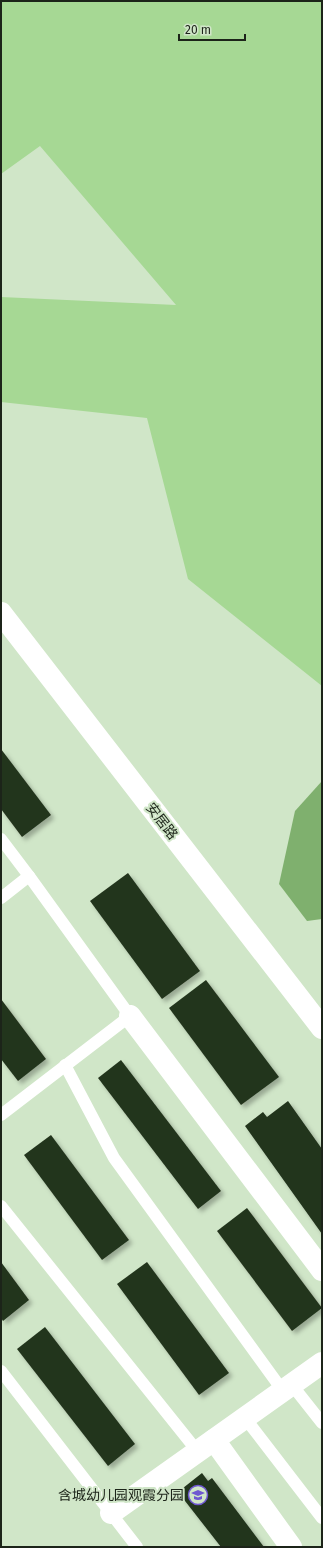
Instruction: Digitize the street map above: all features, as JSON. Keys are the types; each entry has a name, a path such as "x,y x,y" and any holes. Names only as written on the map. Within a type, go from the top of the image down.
{"street":[{"name":"安居路","path":"1,613 322,1028"},
{"path":"130,1016 322,1270"},
{"path":"111,1513 322,1363"},
{"path":"206,1446 291,1547"}],"lane":[{"path":"1,839 130,1016 1,1115"},
{"path":"1,898 29,876"},
{"path":"65,1065 114,1158 287,1388 322,1423"},
{"path":"1,1206 206,1446"},
{"path":"1,1371 137,1547"},
{"path":"245,1418 322,1518"}],"shaded area":[{"path":"1,1 322,1 322,686 188,579 147,418 1,402 1,297 176,305 40,146 1,174"},
{"path":"322,781 322,919 307,921 279,884 295,811"}],"building":[{"path":"1,749 51,815 22,837 1,809"},
{"path":"128,873 200,971 162,999 90,901"},
{"path":"206,980 279,1077 241,1105 169,1008"},
{"path":"1,999 46,1059 18,1081 1,1059"},
{"path":"121,1060 221,1191 198,1209 98,1078"},
{"path":"288,1101 322,1149 322,1234 245,1126 263,1112 267,1117"},
{"path":"51,1135 129,1240 102,1260 24,1155"},
{"path":"247,1208 322,1308 292,1331 217,1231"},
{"path":"1,1262 29,1300 3,1321 1,1318"},
{"path":"147,1262 229,1373 199,1395 117,1284"},
{"path":"45,1327 135,1444 108,1466 17,1349"},
{"path":"202,1473 208,1481 212,1478 264,1547 221,1547 178,1492"}],"place":[{"name":"含城幼儿园观霞分园","path":"198,1495"}]}
